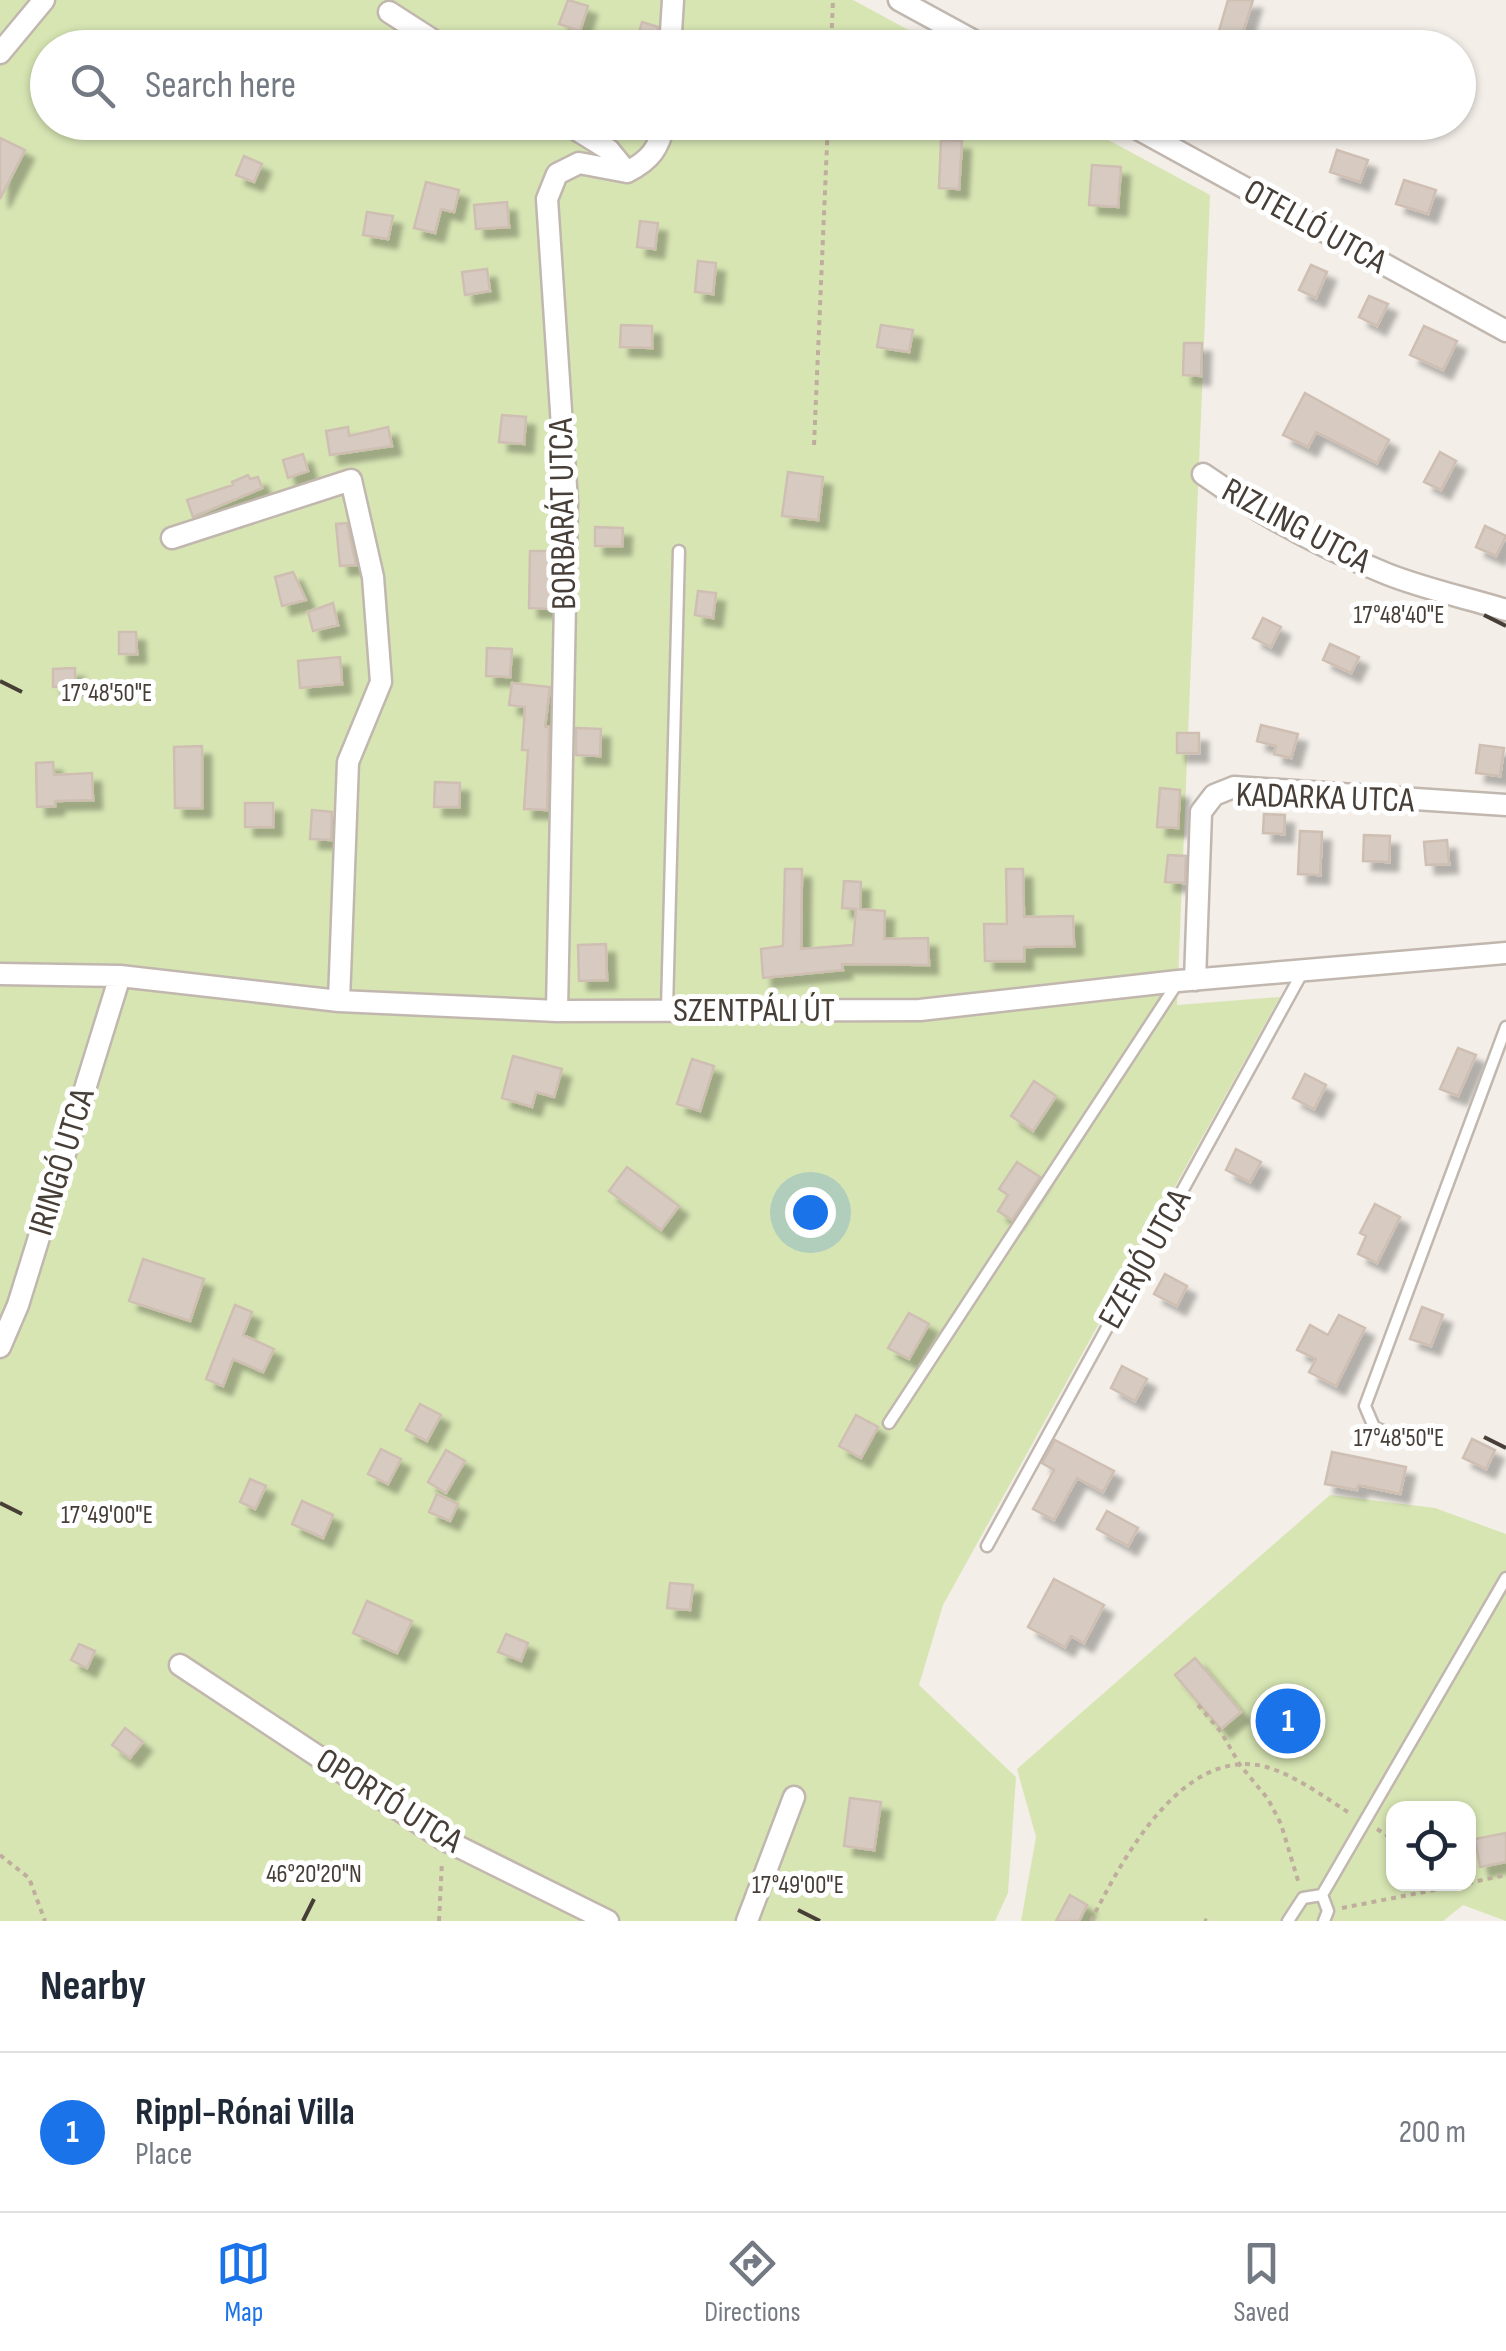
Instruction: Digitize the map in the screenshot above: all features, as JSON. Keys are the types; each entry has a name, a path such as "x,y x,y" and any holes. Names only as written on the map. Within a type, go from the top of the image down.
{"street":[{"path":"3,42 44,0"},
{"path":"671,30 673,0"},
{"path":"900,0 954,30"},
{"path":"389,12 417,30"},
{"path":"593,140 609,150 627,172 646,163 661,140"},
{"name":"OTELLÓ UTCA","path":"1158,140 1506,331"},
{"name":"BORBARÁT UTCA","path":"558,1011 567,502 547,198 557,174 579,163 627,172"},
{"name":"RIZLING UTCA","path":"1202,474 1246,505 1389,574 1506,610"},
{"path":"172,538 351,480 373,577 381,682 348,762 339,1001"},
{"name":"KADARKA UTCA","path":"1187,981 1202,812 1214,795 1234,787 1506,805"},
{"name":"SZENTPÁLI ÚT","path":"0,974 120,976 339,1001 558,1011 920,1010 1187,981 1506,954"},
{"name":"IRINGÓ UTCA","path":"0,1347 18,1306 120,976"},
{"name":"OPORTÓ UTCA","path":"180,1664 442,1839 608,1921"},
{"path":"746,1921 794,1797"}],"lane":[{"path":"667,1010 680,551"},
{"name":"EZERJÓ UTCA","path":"987,1546 1302,972"},
{"path":"889,1423 1187,981"},
{"path":"1398,1438 1374,1427 1365,1406 1506,1027"},
{"path":"1326,1916 1322,1895 1506,1578"},
{"path":"1288,1921 1303,1898 1322,1895"}],"path":[{"path":"832,30 833,0"},
{"path":"814,445 827,140"},
{"path":"1198,1705 1268,1799 1281,1824 1303,1898"},
{"path":"1091,1921 1115,1874 1151,1821 1184,1788 1215,1770 1262,1766 1290,1777 1386,1835"},
{"path":"439,1921 442,1839"},
{"path":"0,1856 29,1878 45,1921"},
{"path":"1476,1881 1506,1874"},
{"path":"1326,1916 1431,1891"}],"green space":[{"path":"0,0 853,0 909,30 30,30 30,140 1108,140 1210,195 1177,1005 1280,997 943,1605 919,1685 1016,1777 1008,1893 995,1921 0,1921"},
{"path":"1330,1495 1435,1508 1506,1534 1506,1921 1463,1905 1443,1921 1021,1921 1036,1837 1017,1769"}],"building":[{"path":"568,0 588,6 580,30 559,24"},
{"path":"1228,0 1253,0 1244,30 1219,30"},
{"path":"642,22 658,27 658,30 640,30"},
{"path":"0,138 25,150 0,199"},
{"path":"941,140 962,141 959,189 939,188"},
{"path":"1337,150 1368,160 1360,182 1330,172"},
{"path":"244,156 262,164 254,182 236,175"},
{"path":"1092,165 1121,167 1118,207 1089,205"},
{"path":"1404,180 1436,190 1428,214 1396,204"},
{"path":"426,182 459,190 454,212 441,209 435,233 414,228"},
{"path":"507,202 509,227 476,229 474,205"},
{"path":"367,212 393,216 388,239 363,235"},
{"path":"640,221 658,223 655,249 637,247"},
{"path":"698,261 716,263 713,294 695,292"},
{"path":"1311,265 1327,272 1316,298 1299,290"},
{"path":"487,269 490,291 465,295 462,272"},
{"path":"1369,296 1388,304 1377,326 1359,317"},
{"path":"621,325 652,326 652,348 620,347"},
{"path":"881,325 913,330 909,352 877,347"},
{"path":"1424,326 1457,341 1443,370 1410,355"},
{"path":"1184,343 1202,343 1201,376 1183,375"},
{"path":"1305,393 1389,440 1377,463 1316,432 1308,447 1283,435"},
{"path":"502,415 526,417 524,444 499,442"},
{"path":"348,427 349,436 388,427 392,446 330,455 326,431"},
{"path":"1440,452 1456,461 1441,490 1424,482"},
{"path":"303,454 308,471 288,478 283,460"},
{"path":"788,472 823,477 818,520 782,516"},
{"path":"248,475 250,479 258,477 262,488 193,517 187,500 233,485 232,482"},
{"path":"347,523 356,565 340,566 336,524"},
{"path":"1485,526 1506,536 1496,556 1476,547"},
{"path":"595,527 623,528 622,546 595,546"},
{"path":"530,551 552,551 551,609 529,608"},
{"path":"293,572 306,600 282,606 275,577"},
{"path":"698,591 716,593 713,618 695,615"},
{"path":"333,603 338,625 313,631 308,612"},
{"path":"1263,618 1281,627 1271,647 1253,638"},
{"path":"119,632 136,632 137,654 119,654"},
{"path":"1330,644 1359,657 1351,673 1323,660"},
{"path":"487,648 512,649 510,677 486,676"},
{"path":"340,657 342,684 300,688 298,661"},
{"path":"75,668 75,686 53,687 53,669"},
{"path":"512,683 550,687 545,727 549,727 547,810 524,809 528,750 522,750 525,707 509,705"},
{"path":"1261,725 1298,734 1291,758 1274,754 1276,746 1257,741"},
{"path":"576,728 601,729 600,756 576,755"},
{"path":"1177,733 1199,733 1199,753 1177,753"},
{"path":"1480,745 1504,748 1500,776 1476,773"},
{"path":"202,746 202,808 175,808 174,747"},
{"path":"53,762 54,775 92,773 93,800 55,801 55,806 37,807 36,763"},
{"path":"435,782 460,783 459,807 434,807"},
{"path":"1160,788 1180,790 1178,828 1157,827"},
{"path":"245,803 273,803 273,827 245,827"},
{"path":"312,810 332,812 331,840 310,839"},
{"path":"1264,814 1285,815 1284,834 1263,833"},
{"path":"1300,831 1322,832 1320,875 1298,874"},
{"path":"1364,835 1390,836 1389,862 1363,861"},
{"path":"1447,840 1449,864 1426,865 1424,842"},
{"path":"1168,855 1186,856 1185,883 1165,882"},
{"path":"785,869 802,869 801,949 853,945 856,909 842,908 844,881 861,882 860,909 885,911 884,939 928,938 929,965 842,964 843,970 763,978 761,949 783,946"},
{"path":"1006,869 1023,869 1024,917 1073,916 1074,946 1024,947 1024,961 985,961 984,924 1007,924"},
{"path":"606,944 607,980 579,981 578,945"},
{"path":"1458,1048 1476,1055 1458,1096 1440,1089"},
{"path":"513,1056 562,1069 554,1097 536,1092 532,1107 502,1098"},
{"path":"692,1059 714,1066 700,1111 677,1104"},
{"path":"1305,1074 1326,1085 1314,1109 1293,1098"},
{"path":"1034,1081 1056,1096 1033,1131 1011,1116"},
{"path":"1236,1149 1261,1162 1250,1182 1226,1170"},
{"path":"1017,1162 1040,1177 1012,1220 998,1211 1008,1195 999,1189"},
{"path":"627,1167 679,1206 661,1230 609,1191"},
{"path":"1375,1204 1400,1217 1377,1263 1358,1254 1366,1236 1360,1233"},
{"path":"143,1259 204,1279 190,1321 129,1301"},
{"path":"1165,1274 1187,1286 1177,1306 1154,1294"},
{"path":"235,1305 252,1312 243,1335 274,1349 263,1372 233,1359 223,1386 206,1379"},
{"path":"1422,1307 1443,1315 1431,1346 1410,1339"},
{"path":"909,1313 929,1324 909,1359 888,1348"},
{"path":"1339,1315 1365,1328 1336,1386 1309,1372 1316,1359 1297,1350 1310,1325 1328,1335"},
{"path":"1122,1366 1147,1379 1135,1401 1111,1388"},
{"path":"420,1404 441,1415 427,1441 406,1430"},
{"path":"856,1415 878,1427 861,1458 839,1446"},
{"path":"1472,1439 1495,1450 1486,1469 1463,1458"},
{"path":"1055,1440 1114,1471 1103,1492 1077,1478 1054,1520 1033,1509 1054,1470 1042,1463"},
{"path":"381,1449 401,1459 388,1484 368,1474"},
{"path":"446,1450 465,1461 446,1493 428,1482"},
{"path":"1332,1452 1406,1467 1400,1494 1358,1485 1357,1490 1325,1484"},
{"path":"250,1479 266,1486 255,1509 240,1502"},
{"path":"437,1494 458,1504 450,1521 429,1512"},
{"path":"302,1501 333,1515 323,1538 292,1524"},
{"path":"1107,1511 1138,1528 1128,1546 1097,1529"},
{"path":"1054,1579 1104,1605 1084,1643 1071,1636 1065,1647 1028,1627"},
{"path":"670,1583 693,1585 690,1610 667,1608"},
{"path":"367,1601 412,1621 397,1653 353,1633"},
{"path":"506,1634 528,1643 521,1661 498,1652"},
{"path":"79,1644 95,1651 87,1668 71,1660"},
{"path":"1195,1658 1241,1712 1221,1729 1175,1675"},
{"path":"125,1728 143,1742 130,1758 112,1745"},
{"path":"850,1798 881,1802 874,1850 844,1846"},
{"path":"1506,1833 1506,1862 1480,1867 1476,1839"},
{"path":"1070,1895 1087,1905 1079,1921 1056,1921"}],"place":[{"name":"Rippl-Rónai Villa","path":"1288,1721"}]}
